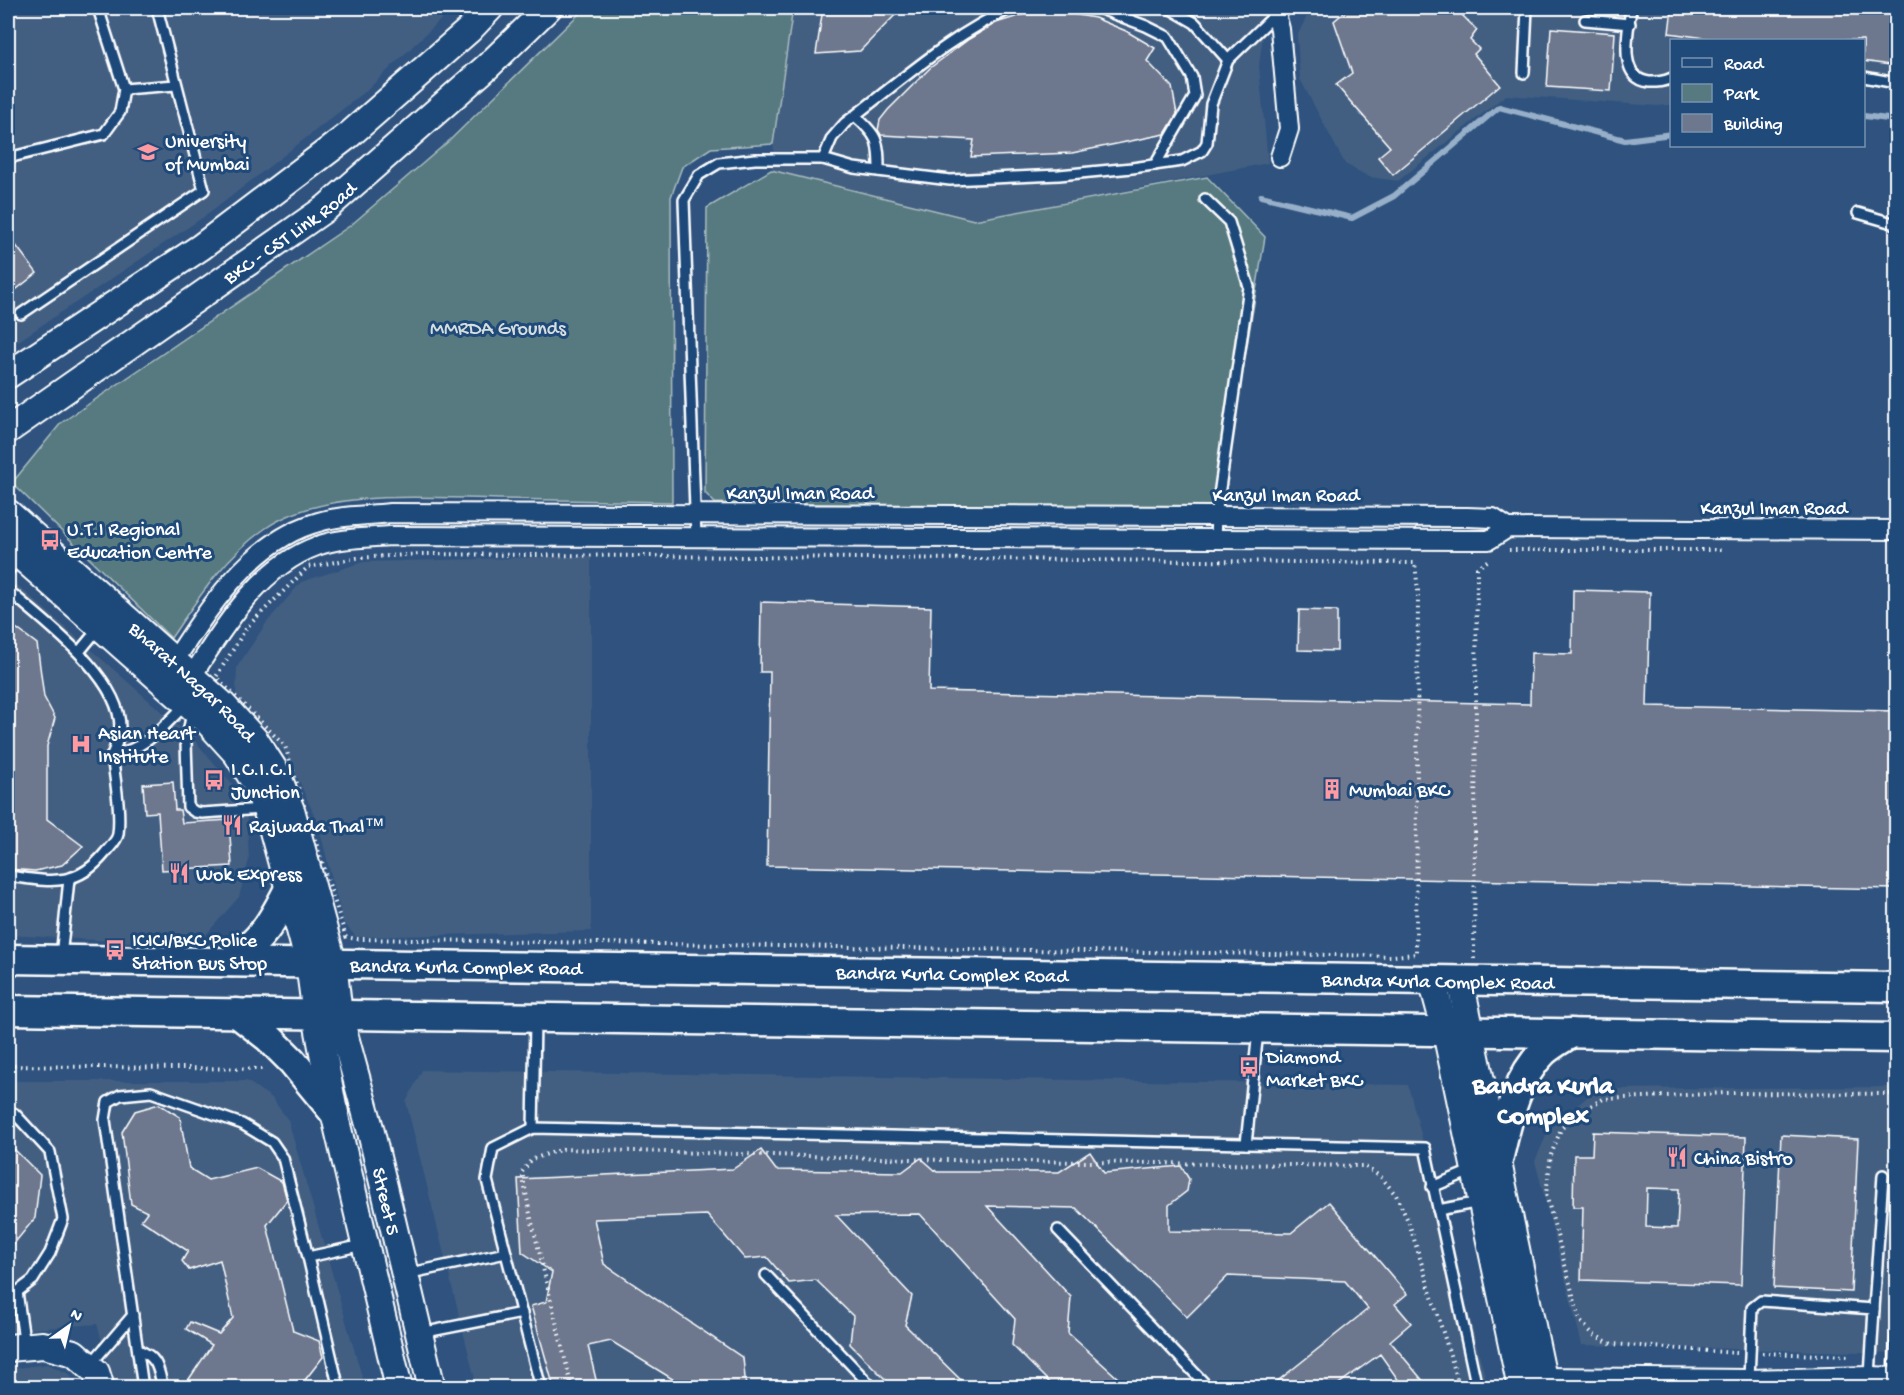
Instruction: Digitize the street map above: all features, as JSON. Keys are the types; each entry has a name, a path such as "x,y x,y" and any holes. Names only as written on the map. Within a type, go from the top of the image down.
{"main road":[{"path":"231,962 252,946 265,931 289,889"},
{"name":"Bandra Kurla Complex Road","path":"8,959 1432,980 1467,973 1896,987"},
{"path":"8,1010 1896,1038"},
{"path":"237,1013 285,1053 334,1112"},
{"path":"1486,1166 1522,1080 1544,1052 1571,1033"}],"street":[{"name":"BKC - CST Link Road","path":"8,375 201,247 350,135 469,30 490,8"},
{"name":"BKC - CST Link Road","path":"8,430 326,207 488,66 548,8"},
{"path":"1278,11 1289,129 1280,157"},
{"path":"416,77 442,106"},
{"path":"259,203 285,236"},
{"name":"Bharat Nagar Road","path":"8,513 181,688 237,754 256,784 266,809 289,889 321,963"},
{"name":"Kanzul Iman Road","path":"181,688 225,589 254,559 282,538 310,524 332,518 390,513 1493,518 1508,528"},
{"name":"Kanzul Iman Road","path":"181,688 242,604 269,576 294,558 318,546 345,540 390,536 1489,540 1508,528 1896,530"},
{"name":"Bharat Nagar Road","path":"12,558 181,688 223,705 255,740 277,774 292,813 321,963"},
{"path":"321,963 328,1015"},
{"path":"1458,1032 1467,973"},
{"path":"1432,980 1458,1032 1532,1384"},
{"name":"Street 5","path":"328,1015 334,1112 399,1388"},
{"name":"Street 5","path":"328,1015 370,1128 432,1388"},
{"path":"1486,1166 1482,1202 1532,1384"},
{"path":"16,1347 44,1345 74,1353 95,1377"},
{"path":"1532,1384 1895,1377"}],"lane":[{"path":"8,159 104,134 120,112 124,90 98,8"},
{"path":"21,314 204,190 157,8"},
{"path":"824,159 832,138 845,123 964,34 991,16 1012,8"},
{"path":"1090,8 1098,8 1168,37 1192,77 1195,96 1155,165"},
{"path":"1169,8 1195,23 1228,60"},
{"path":"1524,73 1527,8"},
{"path":"1631,8 1626,58 1631,73 1644,81 1661,83 1670,78"},
{"path":"696,537 684,200 699,175 719,163 755,159 824,159 854,168 950,180 1059,175 1182,161 1202,151 1207,143 1211,104 1228,60 1278,11"},
{"path":"1586,20 1630,24"},
{"path":"1865,77 1896,83"},
{"path":"124,90 176,85"},
{"path":"855,116 870,130 877,141 879,171"},
{"path":"1205,200 1229,222 1249,287 1216,516 1215,539"},
{"path":"1858,213 1896,224"},
{"path":"8,590 78,652 94,671 116,704 120,729 112,755 117,798 118,837 96,864 69,879 56,882 8,876"},
{"path":"78,652 100,627"},
{"path":"112,755 131,751 149,741 181,688"},
{"path":"181,688 186,742 188,807 202,813 266,809"},
{"path":"61,960 69,879"},
{"path":"533,1128 535,1018"},
{"path":"1246,1144 1258,1029"},
{"path":"143,1388 105,1120 108,1102 120,1095 151,1092 242,1124 272,1142 283,1158 337,1387"},
{"path":"8,1111 15,1114 50,1152 63,1219 50,1253 33,1280 12,1293 16,1347"},
{"path":"541,1388 487,1180 493,1148 533,1128 1425,1148 1477,1388"},
{"path":"1432,1187 1486,1166"},
{"path":"1870,1376 1883,1175"},
{"path":"1437,1210 1482,1202"},
{"path":"1058,1230 1209,1388"},
{"path":"308,1257 365,1244"},
{"path":"405,1274 506,1254"},
{"path":"766,1275 873,1388"},
{"path":"1749,1379 1752,1308 1761,1301 1874,1309"},
{"path":"419,1334 522,1312"},
{"path":"95,1377 133,1315"},
{"path":"1895,1377 1896,1336"},
{"path":"138,1350 150,1354 157,1366 163,1388"}],"path":[{"path":"1502,550 1729,550"},
{"path":"422,554 1415,563 1418,591 1416,954 1344,955 357,939 346,937 285,746 216,677 247,627 308,567 357,558 422,554"},
{"path":"1467,973 1477,568 1494,556"},
{"path":"8,1066 273,1069"},
{"path":"1870,1357 1750,1354 1612,1344 1594,1335 1580,1321 1546,1194 1551,1155 1561,1129 1581,1111 1603,1099 1727,1093 1896,1094"},
{"path":"572,1388 522,1172 532,1159 563,1149 946,1160 1364,1166 1381,1177 1396,1195 1409,1223 1459,1384 1458,1388"}],"shaded area":[{"name":"University of Mumbai","path":"8,8 453,8 366,91 211,212 8,348"},
{"path":"793,8 1271,8 1265,18 1259,66 1268,163 974,220 771,170 775,155 773,144"},
{"path":"1311,8 1896,8 1896,80 1865,84 1865,39 1670,39 1670,105 1506,95 1398,181 1369,177 1345,164 1300,79 1297,36"},
{"path":"591,556 591,931 356,937 343,922 318,824 289,758 236,694 237,667 267,622 301,582 363,562"},
{"name":"Asian Heart Institute","path":"8,577 194,740 246,800 249,860 239,897 203,938 166,944 8,935"},
{"path":"422,1070 1408,1085 1488,1387 477,1387 406,1102"},
{"path":"8,1081 247,1081 272,1098 288,1120 365,1387 115,1387 97,1324 8,1331"},
{"path":"1896,1087 1896,1353 1582,1345 1535,1161 1549,1129 1597,1089"},
{"path":"48,1364 71,1375 73,1387 8,1387 8,1369"}],"green space":[{"name":"MMRDA Grounds","path":"585,8 793,8 773,144 711,148 682,167 671,197 672,502 410,497 347,501 317,506 290,515 251,539 225,564 171,638 12,483 61,423 351,225 450,140"},
{"path":"771,170 974,220 1207,177 1265,237 1220,508 715,503 705,493 707,208"}],"building":[{"path":"823,8 902,8 860,51 816,54"},
{"path":"1349,8 1455,8 1477,30 1470,40 1479,49 1474,54 1500,85 1393,175 1378,157 1390,147 1336,85 1352,73 1334,21"},
{"path":"1672,8 1896,8 1896,66 1865,61 1865,39 1713,39 1669,33"},
{"path":"1061,12 1095,18 1126,31 1155,48 1147,61 1172,87 1177,114 1165,134 1072,153 971,157 974,140 881,135 878,130 880,120 888,110 930,68 969,39 996,23 1025,14"},
{"path":"1551,28 1615,33 1611,91 1547,87"},
{"path":"8,235 37,273 8,296"},
{"name":"Mumbai BKC","path":"1573,590 1650,592 1647,706 1896,711 1896,889 767,866 770,672 760,672 761,602 931,607 929,691 1530,704 1531,653 1572,654"},
{"path":"1299,610 1337,611 1337,651 1298,650"},
{"path":"8,622 37,644 44,697 55,718 47,746 47,819 83,846 62,865 35,871 8,869"},
{"path":"173,782 175,810 180,810 182,823 229,820 232,866 162,870 158,812 145,813 143,784"},
{"path":"159,1104 180,1117 189,1168 208,1180 257,1168 282,1182 287,1200 267,1225 293,1331 319,1341 323,1357 305,1380 276,1388 183,1388 212,1345 186,1329 190,1322 219,1334 233,1318 220,1260 189,1270 182,1261 188,1251 141,1220 147,1212 131,1204 122,1132 135,1111"},
{"path":"1593,1132 1746,1137 1741,1285 1581,1280 1583,1207 1573,1207 1574,1155 1592,1155","holes":["1647,1188 1679,1189 1677,1228 1646,1227"]},
{"path":"1781,1135 1858,1139 1851,1292 1774,1288"},
{"path":"8,1143 40,1175 35,1218 8,1251"},
{"path":"761,1150 776,1170 902,1172 921,1158 937,1172 1059,1172 1090,1152 1104,1173 1181,1166 1189,1179 1187,1191 1169,1205 1169,1231 1291,1233 1329,1202 1407,1294 1395,1304 1411,1323 1390,1341 1429,1388 1404,1388 1380,1354 1333,1388 1269,1388 1368,1309 1345,1281 1228,1276 1187,1317 1076,1208 987,1206 1071,1297 1068,1333 1129,1388 1055,1388 1012,1345 1015,1319 920,1214 836,1215 912,1296 905,1325 969,1388 894,1388 850,1344 853,1316 816,1280 789,1283 767,1257 745,1259 707,1215 594,1219 604,1264 743,1358 746,1388 687,1388 611,1341 588,1346 598,1388 554,1388 531,1306 546,1302 552,1272 522,1252 518,1179 733,1169"}],"waterway":[{"path":"1261,196 1352,218 1394,196 1499,107 1625,140 1670,134"},
{"path":"1865,116 1896,120"}],"place":[{"name":"University of Mumbai","path":"148,152"},
{"name":"U.T.I Regional Education Centre","path":"50,540"},
{"name":"Asian Heart Institute","path":"81,744"},
{"name":"I.C.I.C.I Junction","path":"214,780"},
{"name":"Mumbai BKC","path":"1332,789"},
{"name":"Rajwada Thal™","path":"232,825"},
{"name":"Wok Express","path":"179,873"},
{"name":"ICICI/BKC Police Station Bus Stop","path":"115,950"},
{"name":"Diamond Market BKC","path":"1249,1067"},
{"name":"China Bistro","path":"1677,1157"}],"district":[{"name":"Bandra Kurla Complex","path":"1543,1099"}]}
